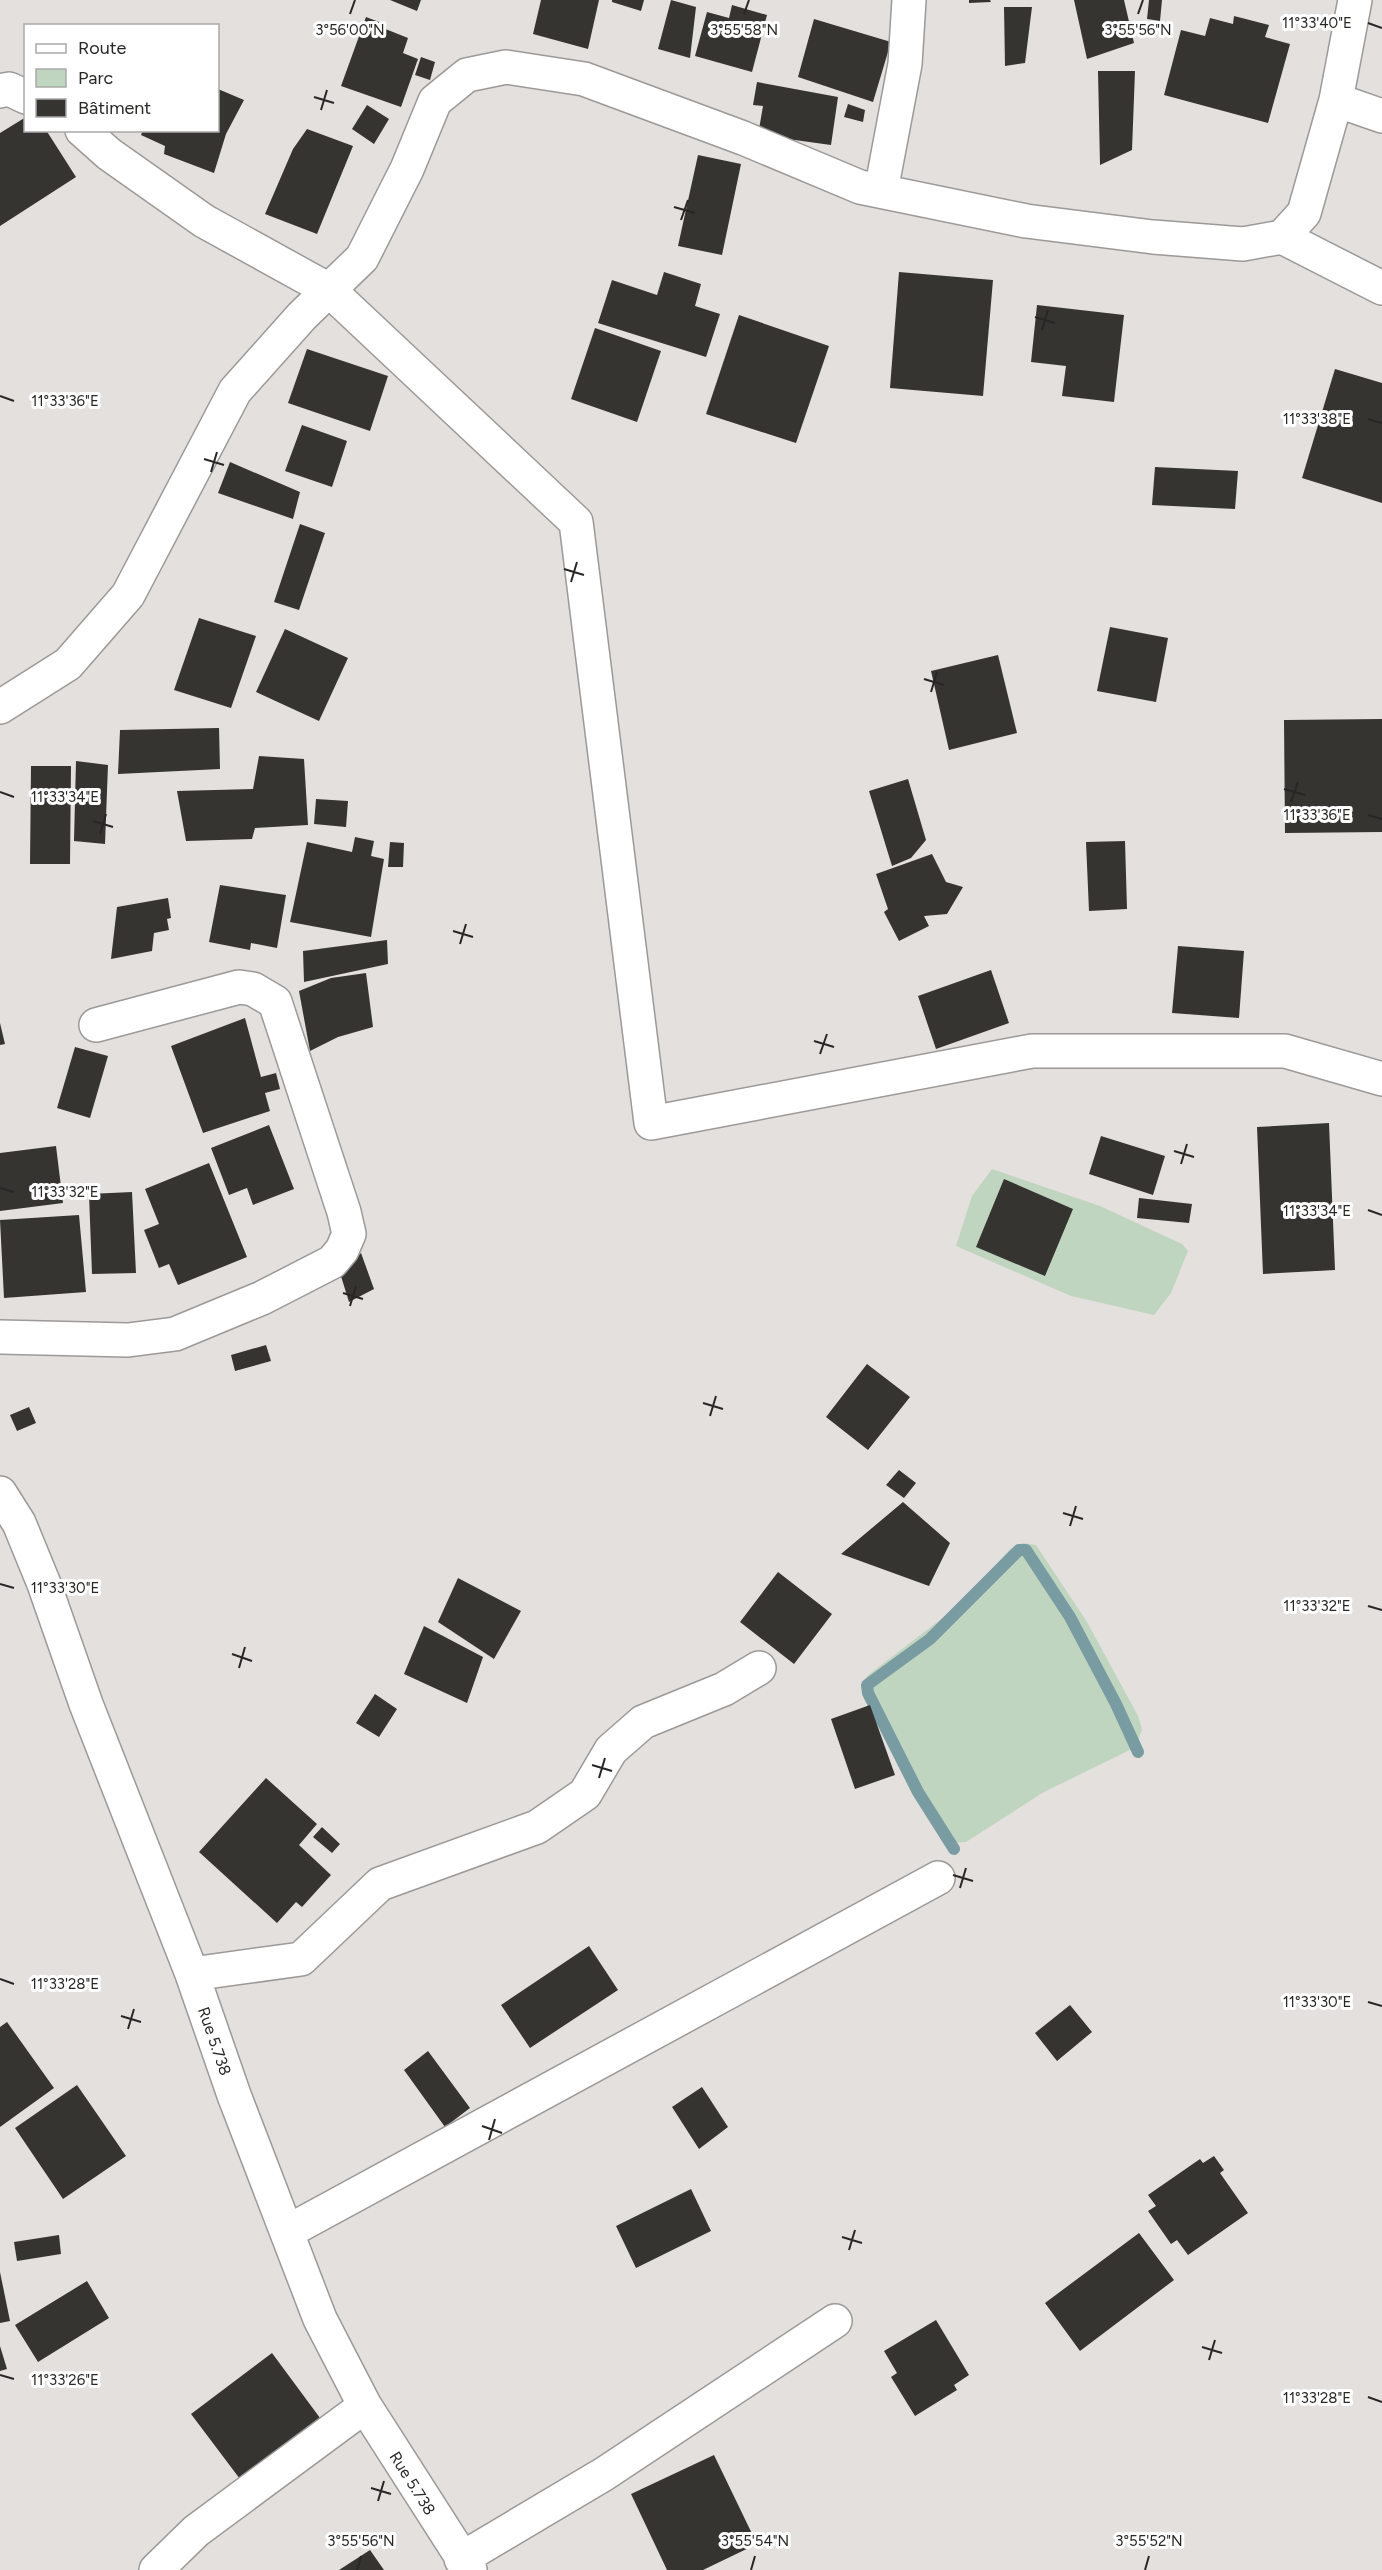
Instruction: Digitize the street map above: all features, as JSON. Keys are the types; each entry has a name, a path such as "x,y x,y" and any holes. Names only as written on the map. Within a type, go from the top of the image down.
{"street":[{"path":"881,191 905,64 909,0"},
{"path":"1282,237 1304,213 1336,100 1355,0"},
{"path":"0,707 68,664 128,595 235,391 362,258 407,169 435,101 468,75 506,67 584,79 743,138 860,186 1026,221 1153,237 1243,244 1282,237 1382,288"},
{"path":"0,90 9,88 24,96"},
{"path":"1336,100 1382,116"},
{"path":"84,132 109,154 204,222 329,290 576,522 651,1123 1032,1051 1285,1051 1382,1079"},
{"path":"0,1337 128,1340 175,1334 262,1298 332,1262 342,1250 349,1234 344,1212 275,1002 263,994 239,987 96,1025"},
{"name":"Rue 5.738","path":"0,1493 19,1523 44,1584 86,1704 192,1974 234,2096 320,2319 365,2406 466,2564"},
{"path":"192,1974 301,1959 380,1884 537,1827 585,1794 611,1750 643,1722 724,1689 759,1668"},
{"path":"287,2232 938,1878"},
{"path":"466,2564 835,2321"},
{"path":"156,2570 196,2531 365,2406"}],"green space":[{"path":"992,1169 1100,1206 1182,1244 1188,1251 1171,1293 1154,1315 1071,1296 956,1246 972,1196"},
{"path":"1022,1543 1036,1545 1087,1622 1138,1716 1142,1729 1136,1747 1044,1792 966,1842 947,1843 926,1816 866,1684 867,1676 958,1606 1010,1549"}],"building":[{"path":"390,0 421,0 417,11"},
{"path":"541,0 599,0 588,49 533,34"},
{"path":"612,0 644,0 641,11 612,2"},
{"path":"671,0 696,7 690,58 658,49"},
{"path":"969,0 990,0 991,2 969,3"},
{"path":"1074,0 1124,0 1134,43 1087,59"},
{"path":"1149,0 1162,0 1160,21 1147,19"},
{"path":"732,5 767,15 752,72 695,56 707,12 729,18"},
{"path":"1004,7 1032,7 1025,63 1005,66"},
{"path":"1234,16 1269,25 1265,37 1290,44 1268,123 1164,95 1181,30 1205,36 1210,18 1233,24"},
{"path":"366,17 379,22 378,26 408,38 403,53 418,59 401,107 341,86"},
{"path":"814,19 891,42 873,102 798,77"},
{"path":"421,57 435,62 430,80 415,75"},
{"path":"1098,71 1135,71 1132,150 1100,165"},
{"path":"757,82 838,97 831,145 758,135 763,106 753,105"},
{"path":"219,89 244,100 226,134 214,173 164,154 165,146 141,135 142,132 219,132"},
{"path":"848,104 865,110 863,122 844,117"},
{"path":"367,105 389,119 374,144 352,129"},
{"path":"24,118 24,132 47,132 76,177 0,226 0,133"},
{"path":"307,129 353,146 317,234 265,214 293,149"},
{"path":"698,155 741,164 722,255 678,246"},
{"path":"664,272 701,284 695,306 720,314 706,357 598,323 612,280 657,295"},
{"path":"899,272 993,280 983,396 890,388"},
{"path":"1037,305 1124,315 1114,402 1062,396 1066,366 1031,362"},
{"path":"739,315 829,346 796,443 706,414"},
{"path":"595,328 661,351 637,422 571,399"},
{"path":"307,349 388,376 370,431 288,403"},
{"path":"1335,369 1382,383 1382,503 1302,478"},
{"path":"302,425 347,441 332,487 285,471"},
{"path":"230,462 300,492 293,519 218,493"},
{"path":"1155,467 1238,471 1235,509 1152,505"},
{"path":"300,524 325,533 299,610 274,602"},
{"path":"199,618 256,636 231,708 174,690"},
{"path":"1110,627 1168,638 1156,702 1097,691"},
{"path":"285,629 348,658 319,721 256,692"},
{"path":"998,655 1017,733 949,750 931,671"},
{"path":"1382,719 1382,832 1285,833 1284,720"},
{"path":"219,728 220,769 118,774 120,730"},
{"path":"259,756 304,759 308,825 255,828 252,839 186,841 177,791 253,789"},
{"path":"76,761 108,765 105,844 74,841"},
{"path":"31,766 71,766 70,864 30,864"},
{"path":"908,779 926,840 911,858 892,866 869,791"},
{"path":"316,799 348,801 346,827 314,824"},
{"path":"355,837 374,841 371,856 384,859 371,937 290,922 307,842 352,852"},
{"path":"1125,841 1127,909 1089,911 1086,842"},
{"path":"390,842 404,843 403,867 388,867"},
{"path":"932,854 946,882 963,887 947,914 924,916 929,926 899,941 884,912 888,909 876,874"},
{"path":"220,885 286,895 277,948 251,943 250,950 209,942"},
{"path":"168,898 171,918 167,919 169,930 154,933 152,951 111,959 117,907"},
{"path":"387,940 388,964 304,982 303,951"},
{"path":"1178,946 1244,951 1239,1018 1172,1013"},
{"path":"991,970 1009,1023 936,1049 918,996"},
{"path":"366,973 373,1027 338,1037 310,1051 299,991 331,978"},
{"path":"245,1018 261,1077 276,1073 280,1089 265,1093 270,1111 203,1133 171,1046"},
{"path":"0,1023 5,1044 0,1045"},
{"path":"75,1047 108,1056 90,1118 57,1108"},
{"path":"1329,1123 1335,1270 1263,1274 1257,1127"},
{"path":"269,1125 294,1189 253,1205 247,1188 229,1195 211,1148"},
{"path":"1101,1136 1165,1156 1153,1195 1089,1174"},
{"path":"56,1146 63,1203 0,1211 0,1153"},
{"path":"209,1163 247,1257 178,1285 169,1264 159,1268 144,1230 159,1224 145,1189"},
{"path":"1004,1179 1073,1209 1045,1276 976,1247"},
{"path":"132,1192 136,1273 92,1274 89,1194"},
{"path":"1139,1198 1192,1204 1189,1223 1137,1218"},
{"path":"79,1215 86,1292 4,1298 0,1220"},
{"path":"361,1253 374,1289 349,1302 340,1273"},
{"path":"266,1345 271,1361 235,1371 231,1355"},
{"path":"867,1364 910,1397 868,1450 826,1417"},
{"path":"29,1407 36,1423 17,1431 10,1415"},
{"path":"899,1470 916,1483 904,1498 886,1485"},
{"path":"903,1502 950,1543 929,1586 841,1554"},
{"path":"778,1572 832,1614 794,1664 740,1622"},
{"path":"458,1578 521,1611 494,1659 438,1622"},
{"path":"424,1626 483,1657 467,1703 404,1674"},
{"path":"375,1694 397,1709 379,1737 356,1723"},
{"path":"870,1705 895,1775 855,1789 831,1719"},
{"path":"266,1778 317,1824 299,1845 331,1875 302,1907 296,1902 277,1923 199,1852"},
{"path":"322,1827 340,1844 332,1853 313,1837"},
{"path":"589,1946 618,1990 530,2048 501,2005"},
{"path":"1070,2005 1092,2032 1057,2061 1035,2033"},
{"path":"7,2022 54,2088 0,2127 0,2027"},
{"path":"428,2051 470,2108 445,2127 404,2070"},
{"path":"77,2085 126,2156 63,2199 15,2128"},
{"path":"702,2087 728,2127 699,2149 672,2107"},
{"path":"1214,2156 1224,2170 1220,2173 1248,2213 1188,2255 1177,2240 1171,2244 1148,2211 1156,2206 1148,2195 1200,2159 1203,2163"},
{"path":"691,2189 711,2231 636,2268 616,2226"},
{"path":"1139,2233 1174,2280 1080,2351 1045,2303"},
{"path":"59,2235 61,2254 17,2261 14,2242"},
{"path":"0,2272 10,2321 0,2323"},
{"path":"87,2281 109,2318 38,2362 15,2325"},
{"path":"936,2320 969,2375 954,2385 957,2390 915,2416 891,2377 897,2373 884,2351"},
{"path":"0,2346 7,2369 0,2371"},
{"path":"272,2353 323,2422 243,2483 191,2414"},
{"path":"714,2455 757,2544 703,2570 667,2570 631,2494"},
{"path":"370,2550 384,2570 339,2570"}],"waterway":[{"path":"954,1849 918,1792 868,1693 867,1685 930,1639 1019,1550 1026,1550 1070,1617 1116,1704 1138,1752"}]}
